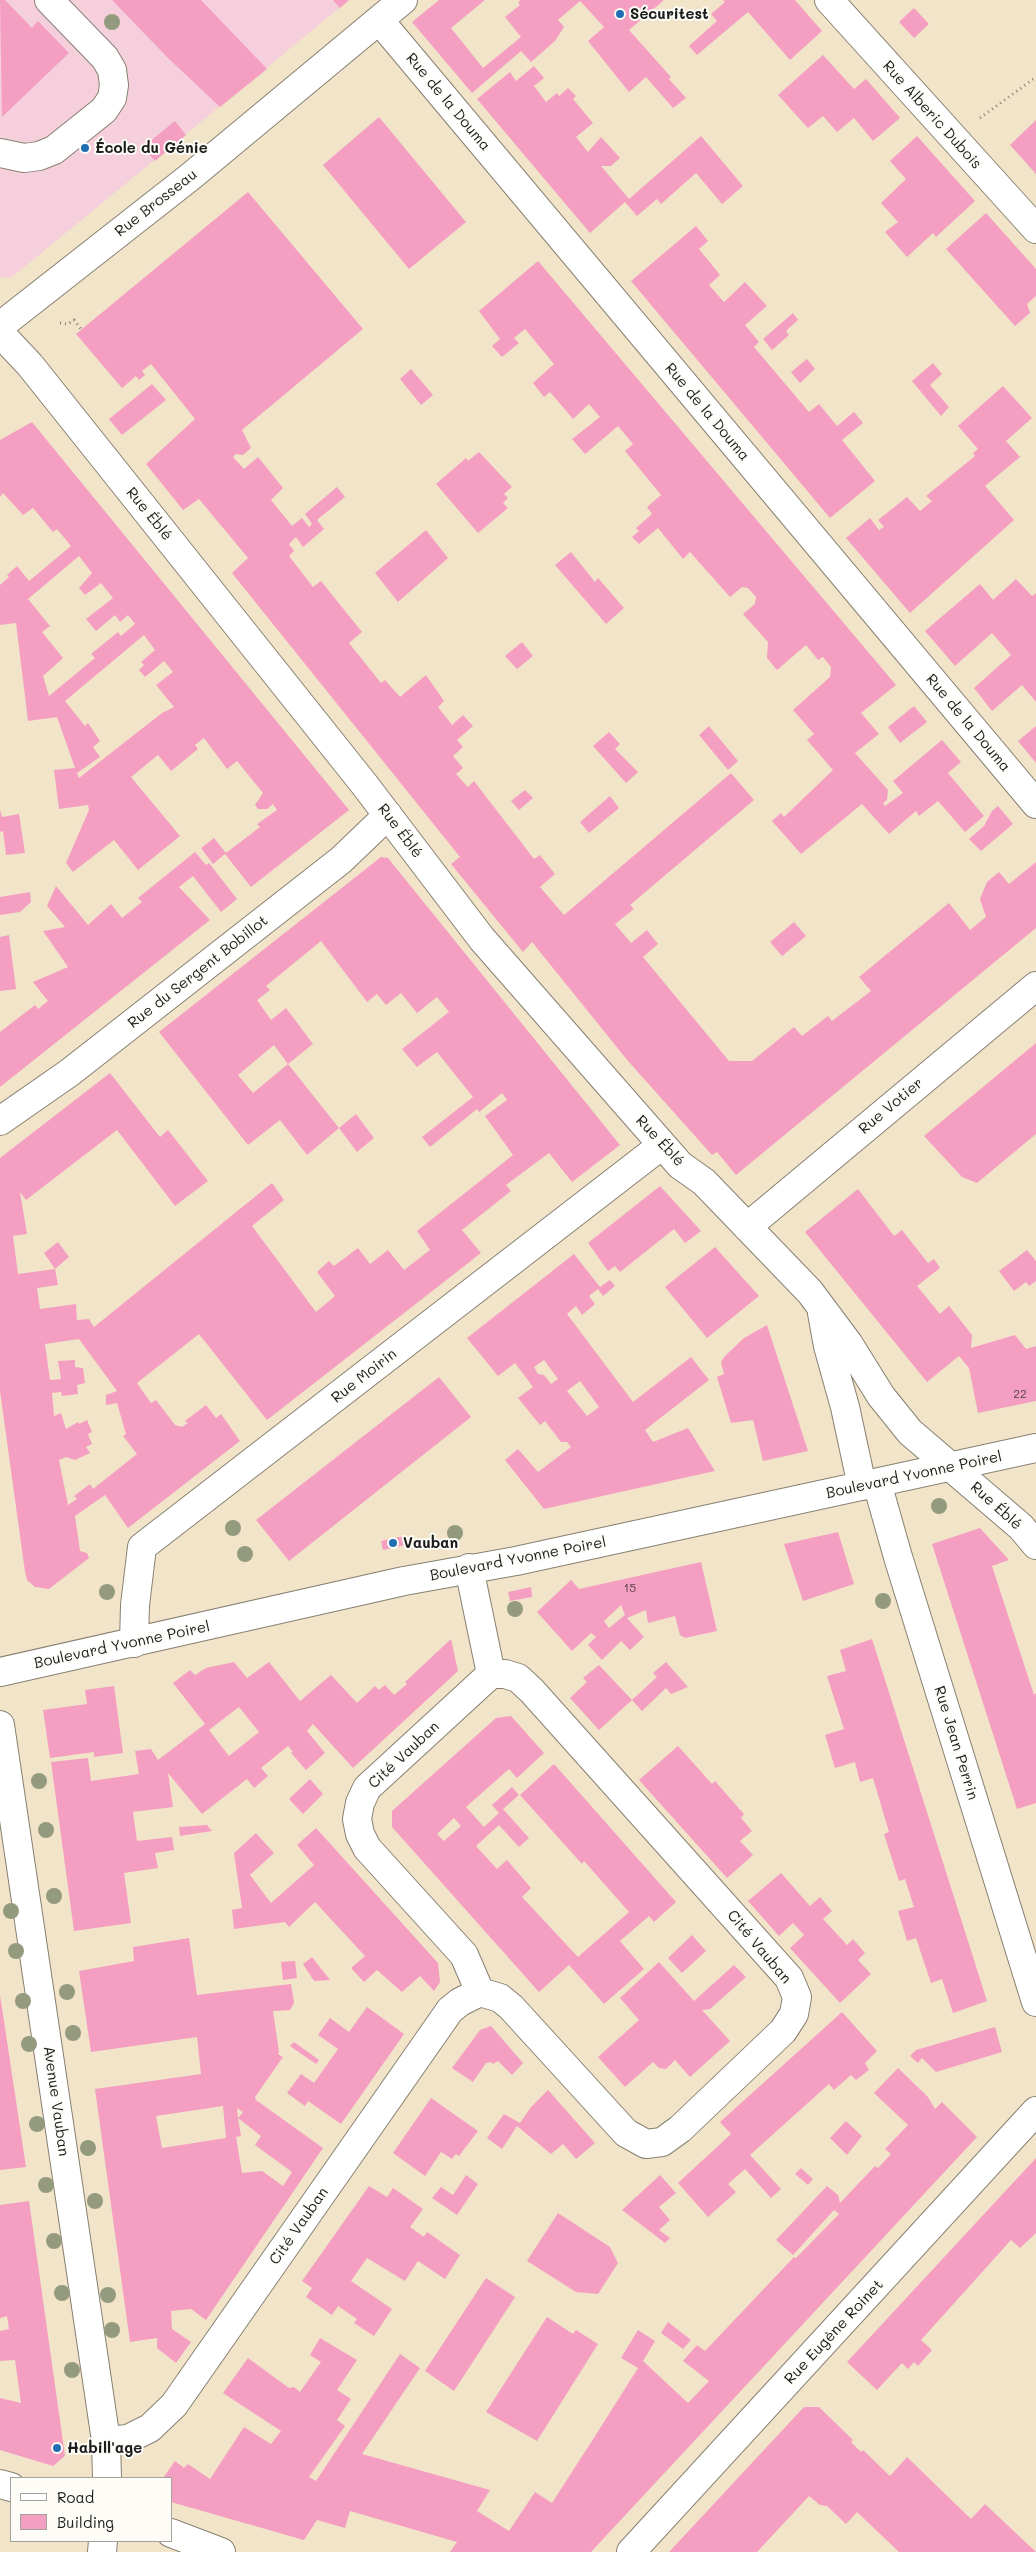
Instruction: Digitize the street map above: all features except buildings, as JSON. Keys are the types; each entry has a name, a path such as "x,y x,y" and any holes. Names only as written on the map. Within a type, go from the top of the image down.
{"street":[{"path":"0,153 24,158 39,156 54,150 104,110 112,98 114,85 112,70 105,58 49,0"},
{"name":"Rue Brosseau","path":"0,326 190,177 403,0"},
{"name":"Rue Alberic Dubois","path":"829,0 1036,229"},
{"name":"Rue de la Douma","path":"379,20 1036,804"},
{"name":"Rue Éblé","path":"0,333 30,365 388,814 482,939 680,1165 704,1182 810,1292 848,1343 881,1396 910,1432 1021,1527 1036,1544"},
{"name":"Rue du Sergent Bobillot","path":"0,1122 77,1067 341,860 388,814"},
{"name":"Rue Votier","path":"747,1226 1036,986"},
{"name":"Rue Moirin","path":"134,1643 135,1605 142,1547 662,1145"},
{"name":"Rue Éblé","path":"821,1309 828,1346 845,1407 870,1484"},
{"name":"Boulevard Yvonne Poirel","path":"0,1672 469,1568 516,1562 1036,1448"},
{"name":"Rue Jean Perrin","path":"870,1484 898,1557 1036,2002"},
{"path":"469,1568 491,1674"},
{"name":"Cité Vauban","path":"106,2441 128,2439 150,2428 174,2405 450,2010 460,2002 480,1992 491,1993 511,2007 626,2133 646,2144 662,2142 680,2129 783,2031 794,2014 797,1997 789,1978 532,1691 518,1678 505,1674 491,1674 367,1788 360,1803 357,1819 360,1834 366,1848 464,1955 480,1992"},
{"name":"Avenue Vauban","path":"0,1725 106,2441 107,2477"},
{"name":"Rue Eugène Roinet","path":"631,2552 1036,2111"},
{"path":"172,2534 221,2552"}],"path":[{"path":"976,121 1036,77"},
{"path":"68,324 74,320 80,329"}],"shaded area":[{"name":"École du Génie","path":"0,0 349,0 11,278 0,277"}],"place":[{"name":"Sécuritest","path":"620,14"},
{"name":"École du Génie","path":"85,148"},
{"name":"Vauban","path":"393,1543"},
{"name":"Habill'age","path":"57,2448"}]}
